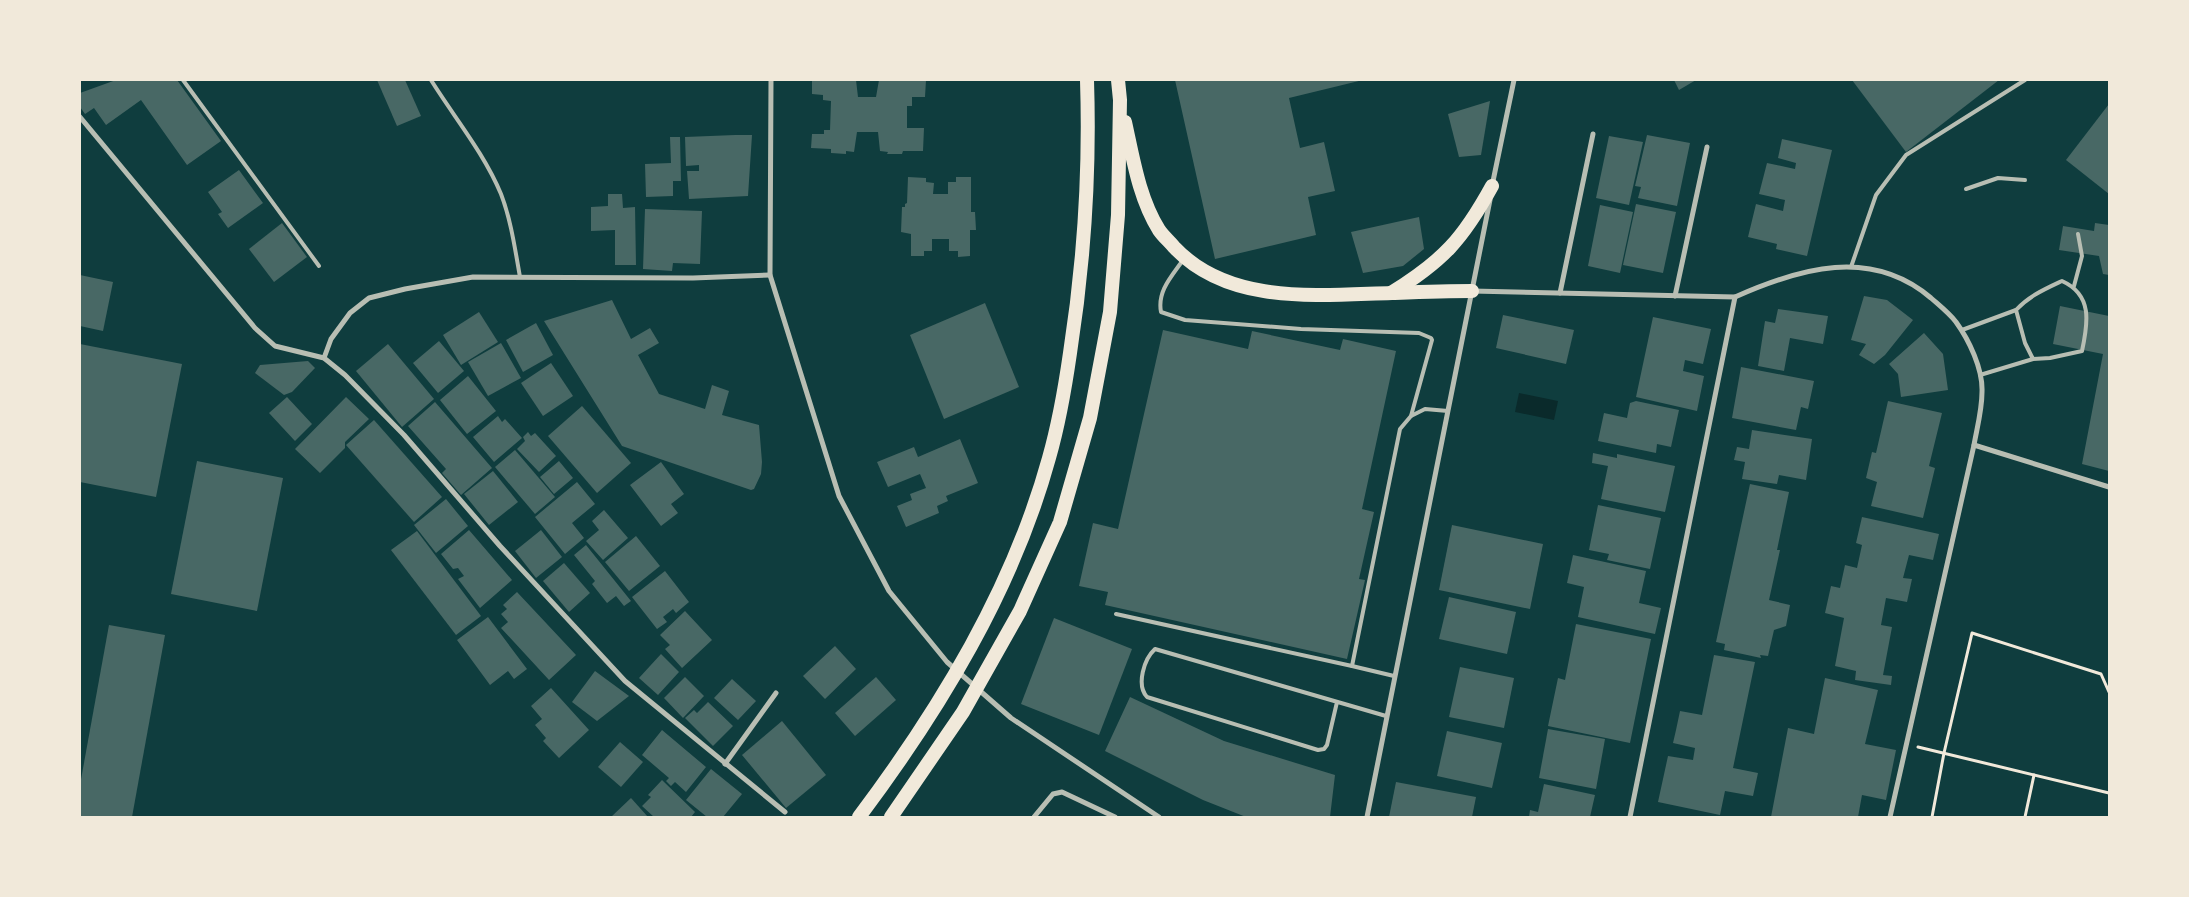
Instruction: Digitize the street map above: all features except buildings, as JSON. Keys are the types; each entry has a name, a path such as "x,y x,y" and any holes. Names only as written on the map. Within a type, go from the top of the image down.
{"highway":[{"path":"859,817 945,694 995,601 1014,556 1049,460 1060,415 1079,299 1087,188 1087,80"},
{"path":"891,817 963,712 1020,611 1060,522 1090,418 1110,312 1118,215 1120,100 1118,80"},
{"path":"1120,100 1140,185 1159,230 1184,258 1215,277 1258,290 1341,296 1472,291"},
{"path":"1391,293 1423,273 1451,248 1474,219 1492,186"}],"street":[{"path":"771,80 770,275 839,496 890,590 947,662 1011,718 1159,817"},
{"path":"1367,817 1514,80"},
{"path":"80,117 255,328 275,346 324,358 345,375 404,436 500,546 625,681 785,812"},
{"path":"1560,293 1593,134"},
{"path":"1675,296 1707,147"},
{"path":"1472,291 1735,297 1770,282 1810,270 1851,267 1883,271 1915,285 1949,314 1962,330 1980,375 1982,391 1974,445 1890,817"},
{"path":"324,358 331,339 350,314 369,298 473,277 693,278 770,275"},
{"path":"1630,817 1735,297"},
{"path":"1974,445 2109,487"},
{"path":"726,764 776,694"},
{"path":"1034,817 1053,794 1062,792 1115,817"}],"lane":[{"path":"183,80 319,266"},
{"path":"431,80 477,150 501,194 511,228 520,276"},
{"path":"1851,267 1876,195 1906,155 2025,80"},
{"path":"1966,190 1998,178 2025,180"},
{"path":"2074,286 2082,256 2078,234"},
{"path":"1184,258 1164,288 1160,305 1161,312 1185,320 1301,329 1419,333 1429,336 1432,340 1411,416"},
{"path":"1962,330 2016,310 2024,301 2062,280 2074,286 2087,308 2087,327 2082,350 2050,358 2033,358 1980,375"},
{"path":"2016,310 2025,344 2033,358"},
{"path":"1352,666 1400,429 1411,416 1425,409 1448,411"},
{"path":"1116,614 1394,676"},
{"path":"1338,702 1328,745 1324,749 1318,750 1147,696 1140,686 1147,660 1155,649 1338,702 1386,716"}],"path":[{"path":"1932,817 1944,753 1972,633 2101,674 2109,692"},
{"path":"1906,744 2109,793"},
{"path":"2025,817 2034,775"}],"water":[{"path":"1519,393 1558,401 1554,420 1515,412"}]}
